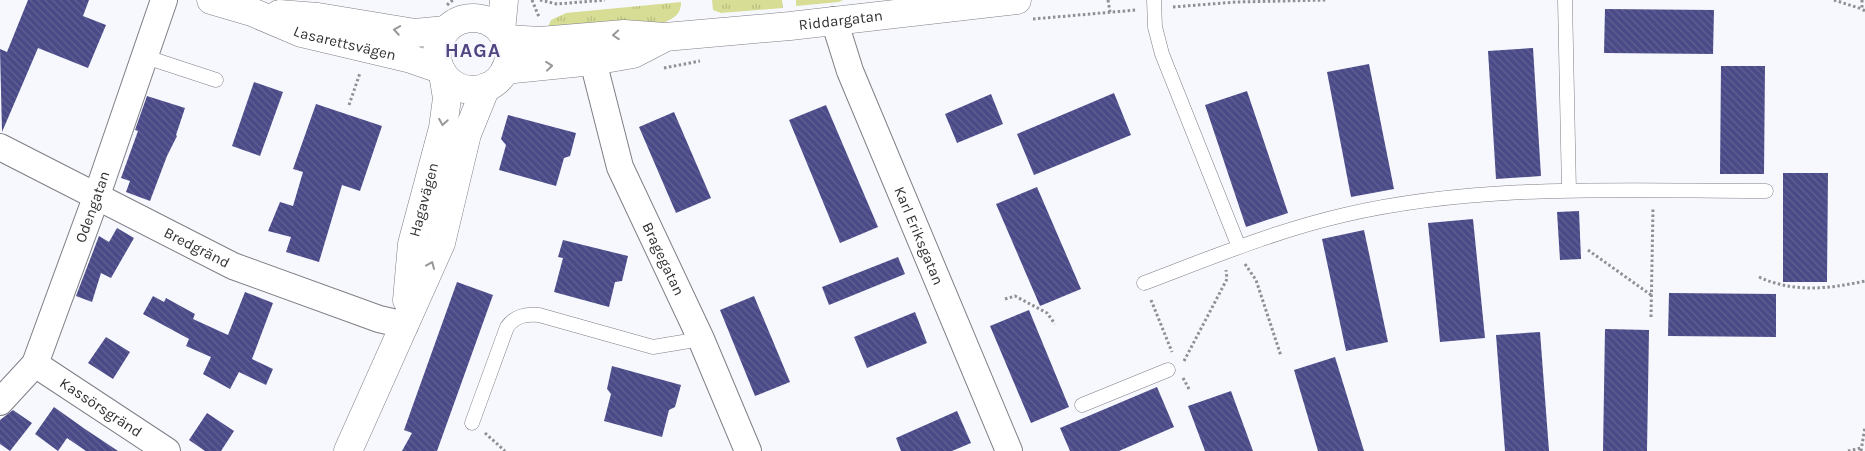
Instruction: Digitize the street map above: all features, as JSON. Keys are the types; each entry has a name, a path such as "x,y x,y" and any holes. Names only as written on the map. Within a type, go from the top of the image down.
{"street":[{"name":"Odengatan","path":"0,402 35,364 146,57 164,0"},
{"name":"Lasarettsvägen","path":"211,0 252,12 301,33 411,59 442,72"},
{"path":"503,35 488,21 458,17 437,47 442,72 451,82 462,88 495,79 508,58 503,35 504,0"},
{"name":"Riddargatan","path":"503,35 540,41 624,34 665,37 1017,0"},
{"name":"Lasarettsvägen","path":"252,12 318,17 415,33 458,17"},
{"name":"Karl Eriksgatan","path":"834,20 840,44 858,89 1008,451"},
{"name":"Riddargatan","path":"495,79 633,54 665,37"},
{"name":"Bragegatan","path":"593,61 620,166 701,338 748,451"},
{"name":"Hagavägen","path":"405,326 412,244 443,128 447,98 442,72"},
{"name":"Hagavägen","path":"348,451 441,243 467,134 495,79"},
{"name":"Bredgränd","path":"0,147 234,266 379,319 405,326"},
{"name":"Kassörsgränd","path":"35,364 167,451"}],"lane":[{"path":"1154,0 1155,27 1162,54 1232,250"},
{"path":"1565,0 1570,191"},
{"path":"146,57 216,80"},
{"path":"1144,283 1304,225 1413,202 1482,194 1570,191 1766,191"},
{"path":"472,423 507,327 513,319 527,314 539,314 653,347 701,338"},
{"path":"1082,405 1174,367"}],"path":[{"path":"540,0 557,4 605,0"},
{"path":"1108,0 1110,12"},
{"path":"1834,0 1863,10 1862,0"},
{"path":"349,106 356,85"},
{"path":"1651,317 1653,191"},
{"path":"1232,250 1256,280 1281,356"},
{"path":"1184,362 1227,279 1232,250"},
{"path":"1588,250 1652,295"},
{"path":"1759,277 1772,283 1806,290 1838,287 1865,281"},
{"path":"1144,283 1174,367 1189,389"},
{"path":"1006,299 1015,296 1047,313 1054,324"},
{"path":"472,423 505,451"},
{"path":"1848,451 1861,450 1865,427"}],"green space":[{"path":"712,0 782,0 783,8 721,13 713,10"},
{"path":"796,0 843,0 796,6"},
{"path":"681,2 680,10 676,16 663,23 546,32 551,20 566,13"}],"building":[{"path":"28,0 89,0 83,16 106,25 88,68 38,48 2,132 0,49 7,52"},
{"path":"1605,9 1714,10 1713,54 1604,53"},
{"path":"1533,48 1541,176 1496,179 1488,51"},
{"path":"1369,64 1394,189 1351,197 1327,72"},
{"path":"1721,66 1765,66 1764,174 1720,174"},
{"path":"254,82 283,92 260,156 232,146"},
{"path":"1247,91 1288,213 1246,227 1205,105"},
{"path":"1114,93 1131,135 1034,175 1017,134"},
{"path":"991,94 1003,124 957,143 945,114"},
{"path":"147,96 185,108 177,136 167,156 150,201 126,192 130,181 121,178 138,131 135,130"},
{"path":"316,104 382,126 360,191 342,185 319,262 286,252 291,237 268,231 280,202 293,206 303,172 293,169"},
{"path":"826,105 878,227 840,243 789,120"},
{"path":"674,112 711,198 676,213 639,127"},
{"path":"508,115 576,133 570,156 564,158 556,186 499,170 506,145 501,139"},
{"path":"1783,173 1828,173 1827,282 1783,282"},
{"path":"1037,187 1081,289 1040,306 996,204"},
{"path":"1579,211 1581,259 1560,260 1557,212"},
{"path":"1473,219 1485,338 1440,342 1428,223"},
{"path":"117,228 134,238 111,278 101,273 92,302 76,296 99,236 109,242"},
{"path":"1364,230 1388,342 1346,351 1322,239"},
{"path":"563,240 628,256 622,281 615,282 609,307 554,292 563,258 558,257"},
{"path":"898,257 905,274 829,305 822,287"},
{"path":"457,282 493,295 437,451 402,451 412,433 404,430"},
{"path":"245,292 273,303 252,359 273,369 266,385 239,372 230,389 203,374 211,357 186,346 189,339 143,314 153,296 164,302 166,298 195,314 193,319 228,335"},
{"path":"1669,293 1776,294 1776,337 1668,336"},
{"path":"754,296 790,382 755,396 720,310"},
{"path":"1029,310 1069,407 1031,423 990,326"},
{"path":"915,312 927,343 867,368 854,337"},
{"path":"1605,329 1649,330 1647,451 1603,451"},
{"path":"1540,332 1549,451 1505,451 1496,335"},
{"path":"106,337 130,352 113,379 88,363"},
{"path":"1335,357 1364,451 1318,451 1294,370"},
{"path":"612,366 681,385 675,407 669,410 662,437 604,421 611,394 607,389"},
{"path":"1157,387 1174,427 1119,451 1070,451 1060,428"},
{"path":"1231,391 1253,451 1205,451 1188,406"},
{"path":"54,407 118,451 86,451 67,438 58,451 35,434"},
{"path":"13,410 32,423 10,451 0,444 0,420"},
{"path":"957,411 971,443 952,451 901,451 896,438"},
{"path":"207,413 234,431 221,451 205,451 189,440"}],"district":[{"name":"HAGA","path":"473,50"}]}
